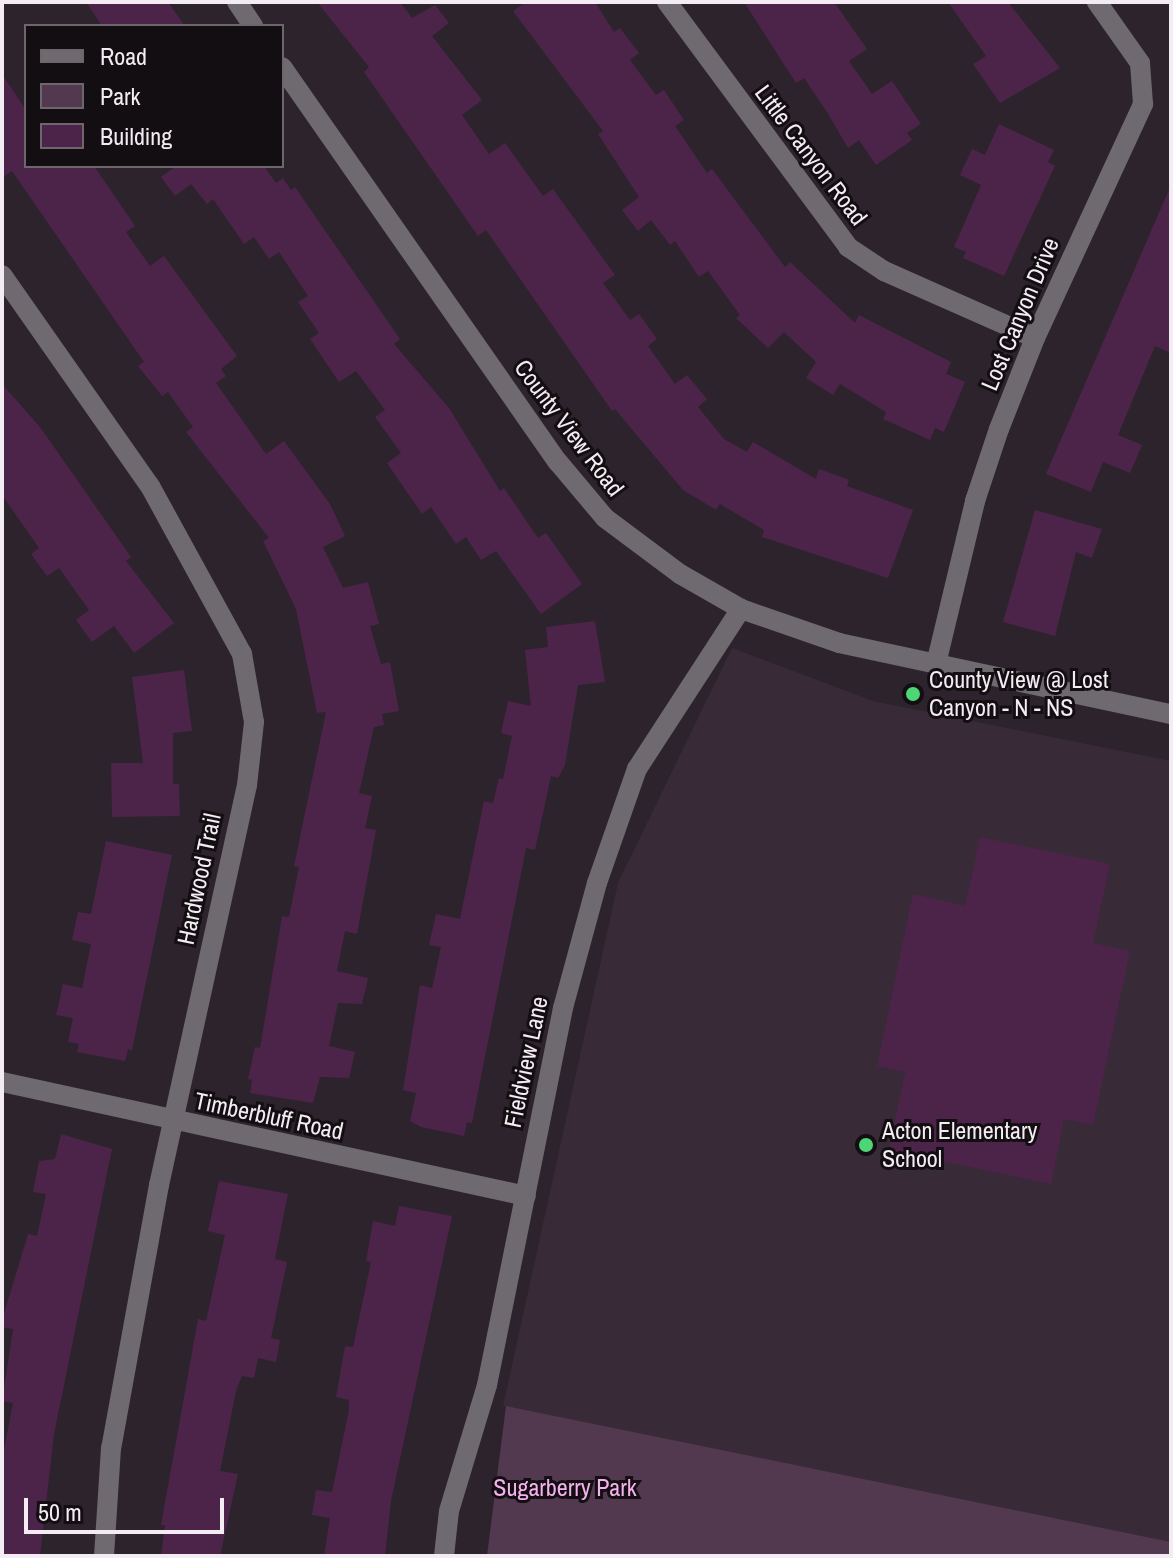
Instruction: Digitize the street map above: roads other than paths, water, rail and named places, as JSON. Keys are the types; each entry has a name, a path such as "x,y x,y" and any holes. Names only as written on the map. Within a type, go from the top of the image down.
{"street":[{"path":"237,2 252,24"},
{"name":"Little Canyon Road","path":"667,2 848,247 884,271 1035,338"},
{"name":"Lost Canyon Drive","path":"936,664 975,501 1035,338 1143,104 1140,63 1097,2"},
{"name":"County View Road","path":"284,70 558,462 605,518 680,574 741,609 839,643 1171,714"},
{"name":"Hardwood Trail","path":"2,275 150,486 242,654 254,722 247,785 174,1122 111,1448 104,1556"},
{"name":"Fieldview Lane","path":"444,1556 449,1511 487,1385 567,991 597,883 637,769 741,609"},
{"name":"Timberbluff Road","path":"2,1082 174,1122 526,1196"}],"place":[{"name":"County View @ Lost Canyon - N - NS","path":"913,694"},
{"name":"Acton Elementary School","path":"866,1145"}],"park label":[{"name":"Sugarberry Park","path":"565,1488"}]}
